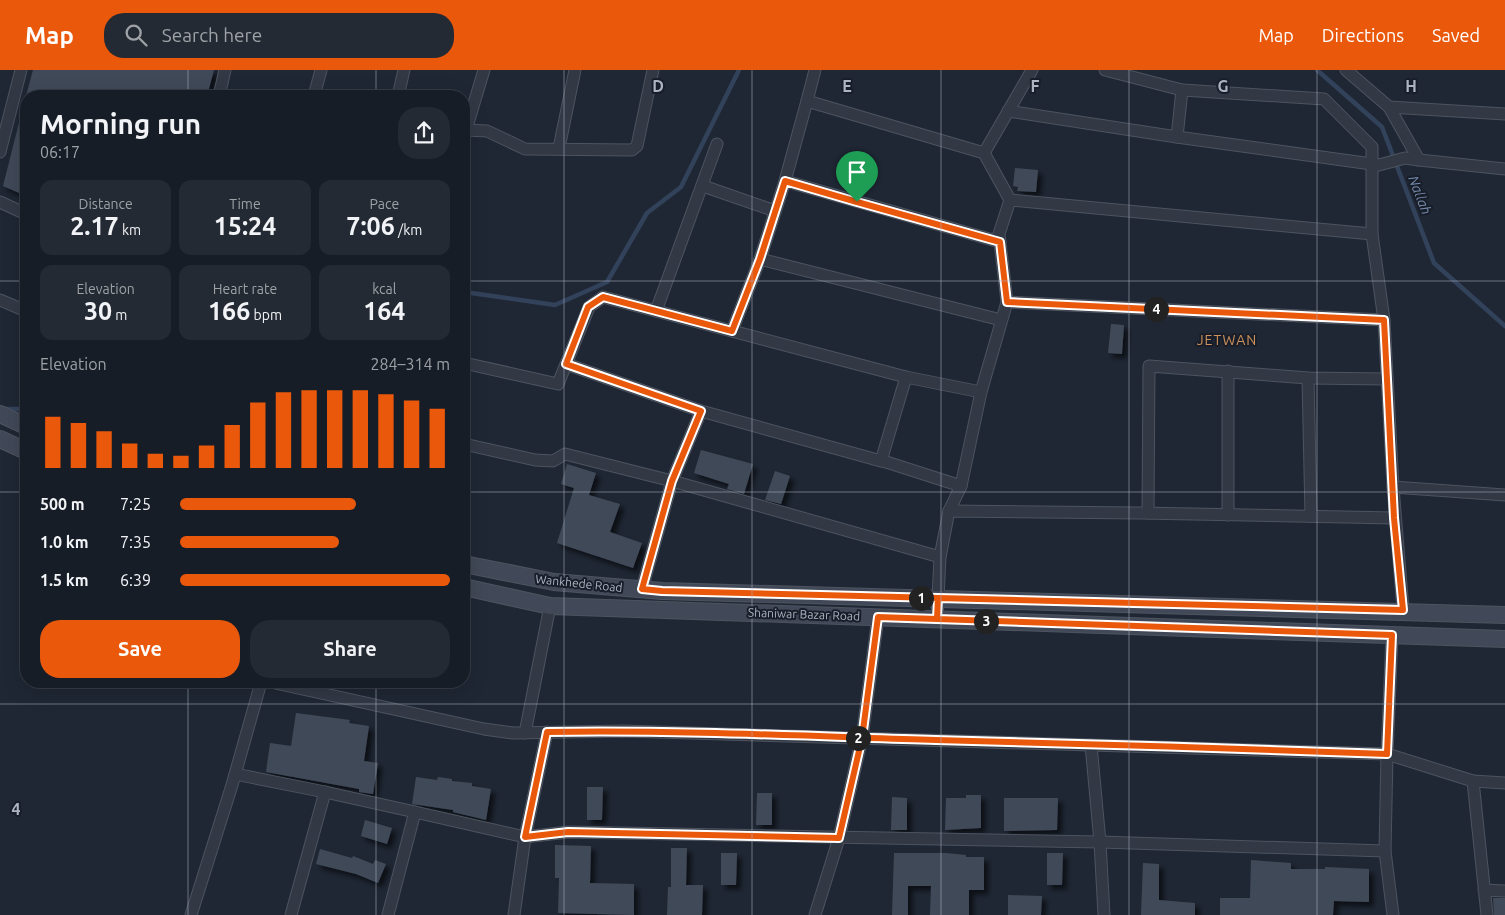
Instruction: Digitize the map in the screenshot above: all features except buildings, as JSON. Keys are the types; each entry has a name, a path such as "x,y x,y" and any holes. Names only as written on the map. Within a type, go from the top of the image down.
{"main road":[{"path":"0,414 20,423"},
{"path":"0,439 20,448"},
{"name":"Wankhede Road","path":"470,565 554,582 662,591 1403,610 1505,615"},
{"name":"Shaniwar Bazar Road","path":"470,588 550,606 1505,639"}],"street":[{"path":"0,152 21,70"},
{"path":"220,90 225,70"},
{"path":"315,90 320,70"},
{"path":"399,90 404,70"},
{"path":"470,115 484,70"},
{"path":"559,148 575,70"},
{"path":"470,131 487,131 525,149 635,149 653,70"},
{"path":"732,331 760,259 785,181 816,70"},
{"path":"984,153 1032,70"},
{"path":"1105,70 1182,90 1324,99 1372,146 1376,164 1372,234 1384,320 1394,518 1403,610"},
{"path":"1346,70 1389,107 1419,160"},
{"path":"1177,137 1182,90"},
{"path":"807,101 984,153 1010,200 999,234 1007,302 981,392 961,486 948,512 940,557 937,619"},
{"path":"1389,107 1505,114"},
{"path":"1008,111 1177,137 1376,164 1405,158 1505,169"},
{"path":"656,311 718,144"},
{"path":"785,181 1000,242"},
{"path":"703,186 775,210"},
{"path":"1010,200 1372,234"},
{"path":"0,202 20,211"},
{"path":"760,259 1001,320"},
{"path":"470,365 558,384 588,307 594,301 603,297 906,377 981,392"},
{"path":"0,300 20,308"},
{"path":"1007,302 1384,320"},
{"path":"566,364 701,411 880,460 961,486"},
{"path":"1148,513 1149,366 1308,378 1387,379"},
{"path":"1228,371 1228,515"},
{"path":"880,460 906,377"},
{"path":"1308,378 1311,516"},
{"path":"642,589 672,481 701,411"},
{"path":"470,445 535,460 553,461 565,454 672,481 940,557"},
{"path":"1392,487 1505,496"},
{"path":"948,512 1148,513 1394,518"},
{"path":"525,733 550,606"},
{"path":"815,915 839,838 862,738 878,617"},
{"path":"1392,635 1385,851 1393,915"},
{"path":"191,915 260,688"},
{"path":"298,688 484,729 525,733 624,731 1387,754 1473,781 1505,783"},
{"path":"514,915 525,837 547,732"},
{"path":"1091,745 1100,842 1104,915"},
{"path":"235,774 325,792 525,837 568,832 1100,842 1385,851"},
{"path":"1473,781 1487,915"},
{"path":"291,915 325,792"},
{"path":"388,915 415,812"},
{"path":"1484,890 1505,891"}],"waterway":[{"path":"470,293 555,305 607,282 647,213 681,187 739,70"},
{"name":"Nallah","path":"1317,70 1382,127 1434,263 1505,326"},
{"path":"4,409 20,409"}],"district":[{"name":"JETWAN","path":"1227,340"}],"route":[{"path":"857,202 785,181 760,259 732,331 603,297 594,301 588,307 566,364 701,411 672,481 642,589 938,598 937,619 878,617 862,738 839,838 568,832 525,837 547,732 624,731 862,738 1154,746 1387,754 1392,635 937,619 938,598 1403,610 1394,518 1384,320 1007,302 1000,242 857,202"}]}
